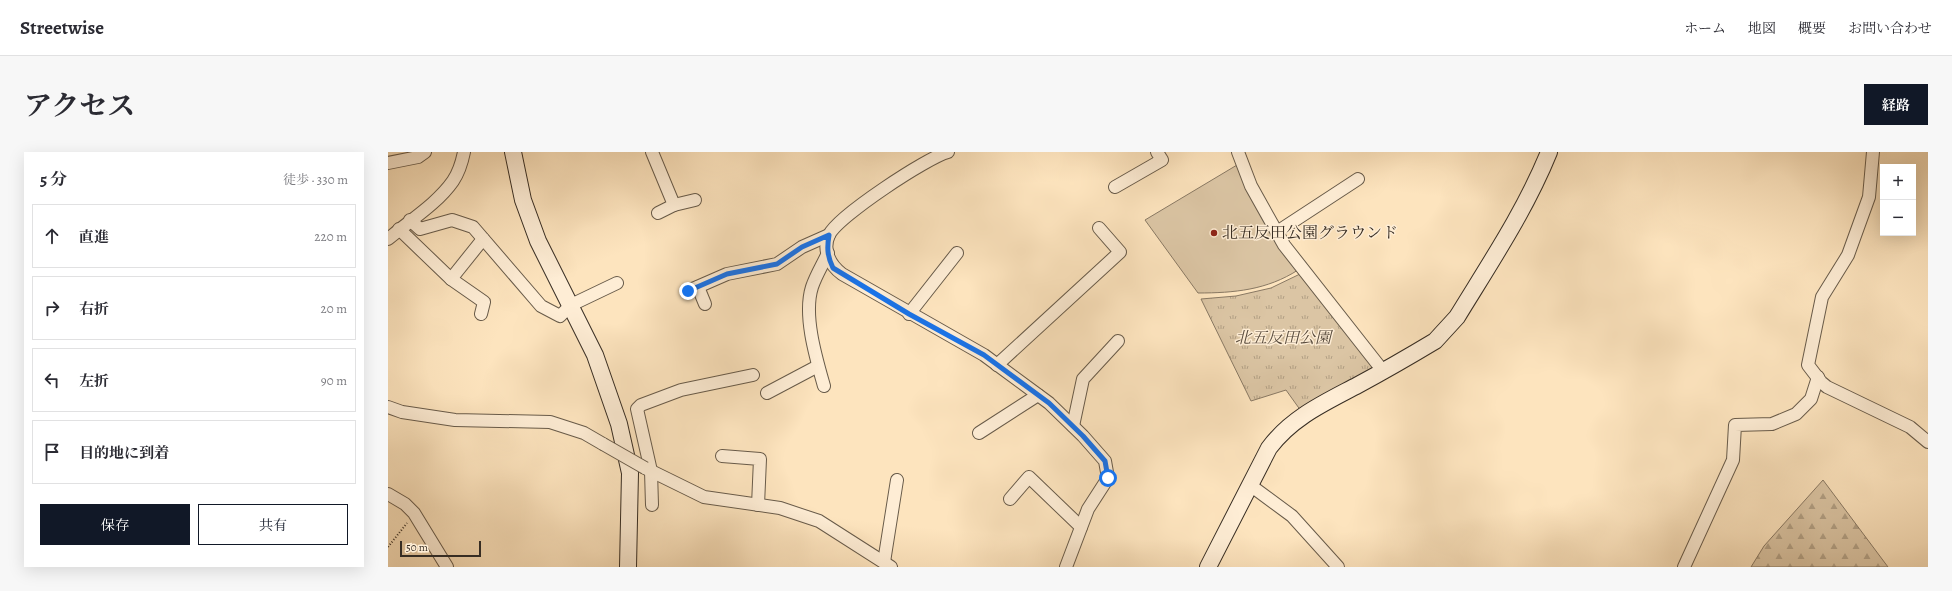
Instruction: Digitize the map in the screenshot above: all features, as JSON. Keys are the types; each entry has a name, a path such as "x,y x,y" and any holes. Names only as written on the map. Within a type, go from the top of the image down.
{"street":[{"path":"388,163 418,157 425,152"},
{"path":"388,239 441,194 453,181 460,168 464,152"},
{"path":"513,152 523,200 538,241 595,355 619,424 630,473 628,567"},
{"path":"652,152 674,205"},
{"path":"944,152 883,188 838,223 829,235 826,247 833,268 909,314 984,355 1038,395 1073,426 1105,461 1108,478 1088,509 1066,567"},
{"path":"1115,187 1162,160 1157,152"},
{"path":"1238,152 1250,186 1284,245 1383,371"},
{"path":"1208,567 1269,448 1279,435 1291,424 1314,409 1435,341 1457,317 1518,217 1534,187 1549,152"},
{"path":"1873,152 1869,197 1848,255 1822,297 1816,320 1808,365 1821,382 1834,391 1910,427 1928,442"},
{"path":"1277,232 1358,179"},
{"path":"658,213 674,205 695,200"},
{"path":"410,220 420,229 452,220 473,227 541,306 560,316 571,305 617,284"},
{"path":"997,365 1120,252 1099,228"},
{"path":"399,229 451,279 484,302 480,314"},
{"path":"705,304 693,289 727,274 777,264 802,247 829,235"},
{"path":"451,279 483,239"},
{"path":"824,386 818,366 808,309 812,288 828,253"},
{"path":"909,314 957,254"},
{"path":"1073,426 1083,379 1118,341"},
{"path":"767,393 818,366"},
{"path":"652,505 648,470 637,409 642,405 681,390 753,375"},
{"path":"1684,567 1733,460 1735,425 1772,424 1796,414 1811,399 1818,377"},
{"path":"979,433 1038,395"},
{"path":"388,406 402,412 455,420 550,422 584,433 648,470 704,497 780,508 819,521 887,565 897,480"},
{"path":"722,456 760,459 758,505"},
{"path":"1010,499 1030,477 1082,527"},
{"path":"1250,485 1292,516 1338,567"},
{"path":"388,494 405,504 414,513 447,567"}],"path":[{"path":"388,548 414,513"}],"green space":[{"name":"北五反田公園グラウンド","path":"1237,165 1298,270 1274,282 1250,289 1198,293 1145,220"},
{"name":"北五反田公園","path":"1300,274 1373,368 1301,411 1286,390 1251,401 1201,299 1236,296 1271,288"},
{"path":"1823,480 1888,567 1751,567 1764,546"}],"place":[{"name":"北五反田公園グラウンド","path":"1214,233"}],"route":[{"path":"688,291 727,274 777,264 802,247 829,235 826,247 829,260 833,268 909,314 984,355 1049,403 1083,436 1105,461 1108,478"}]}
